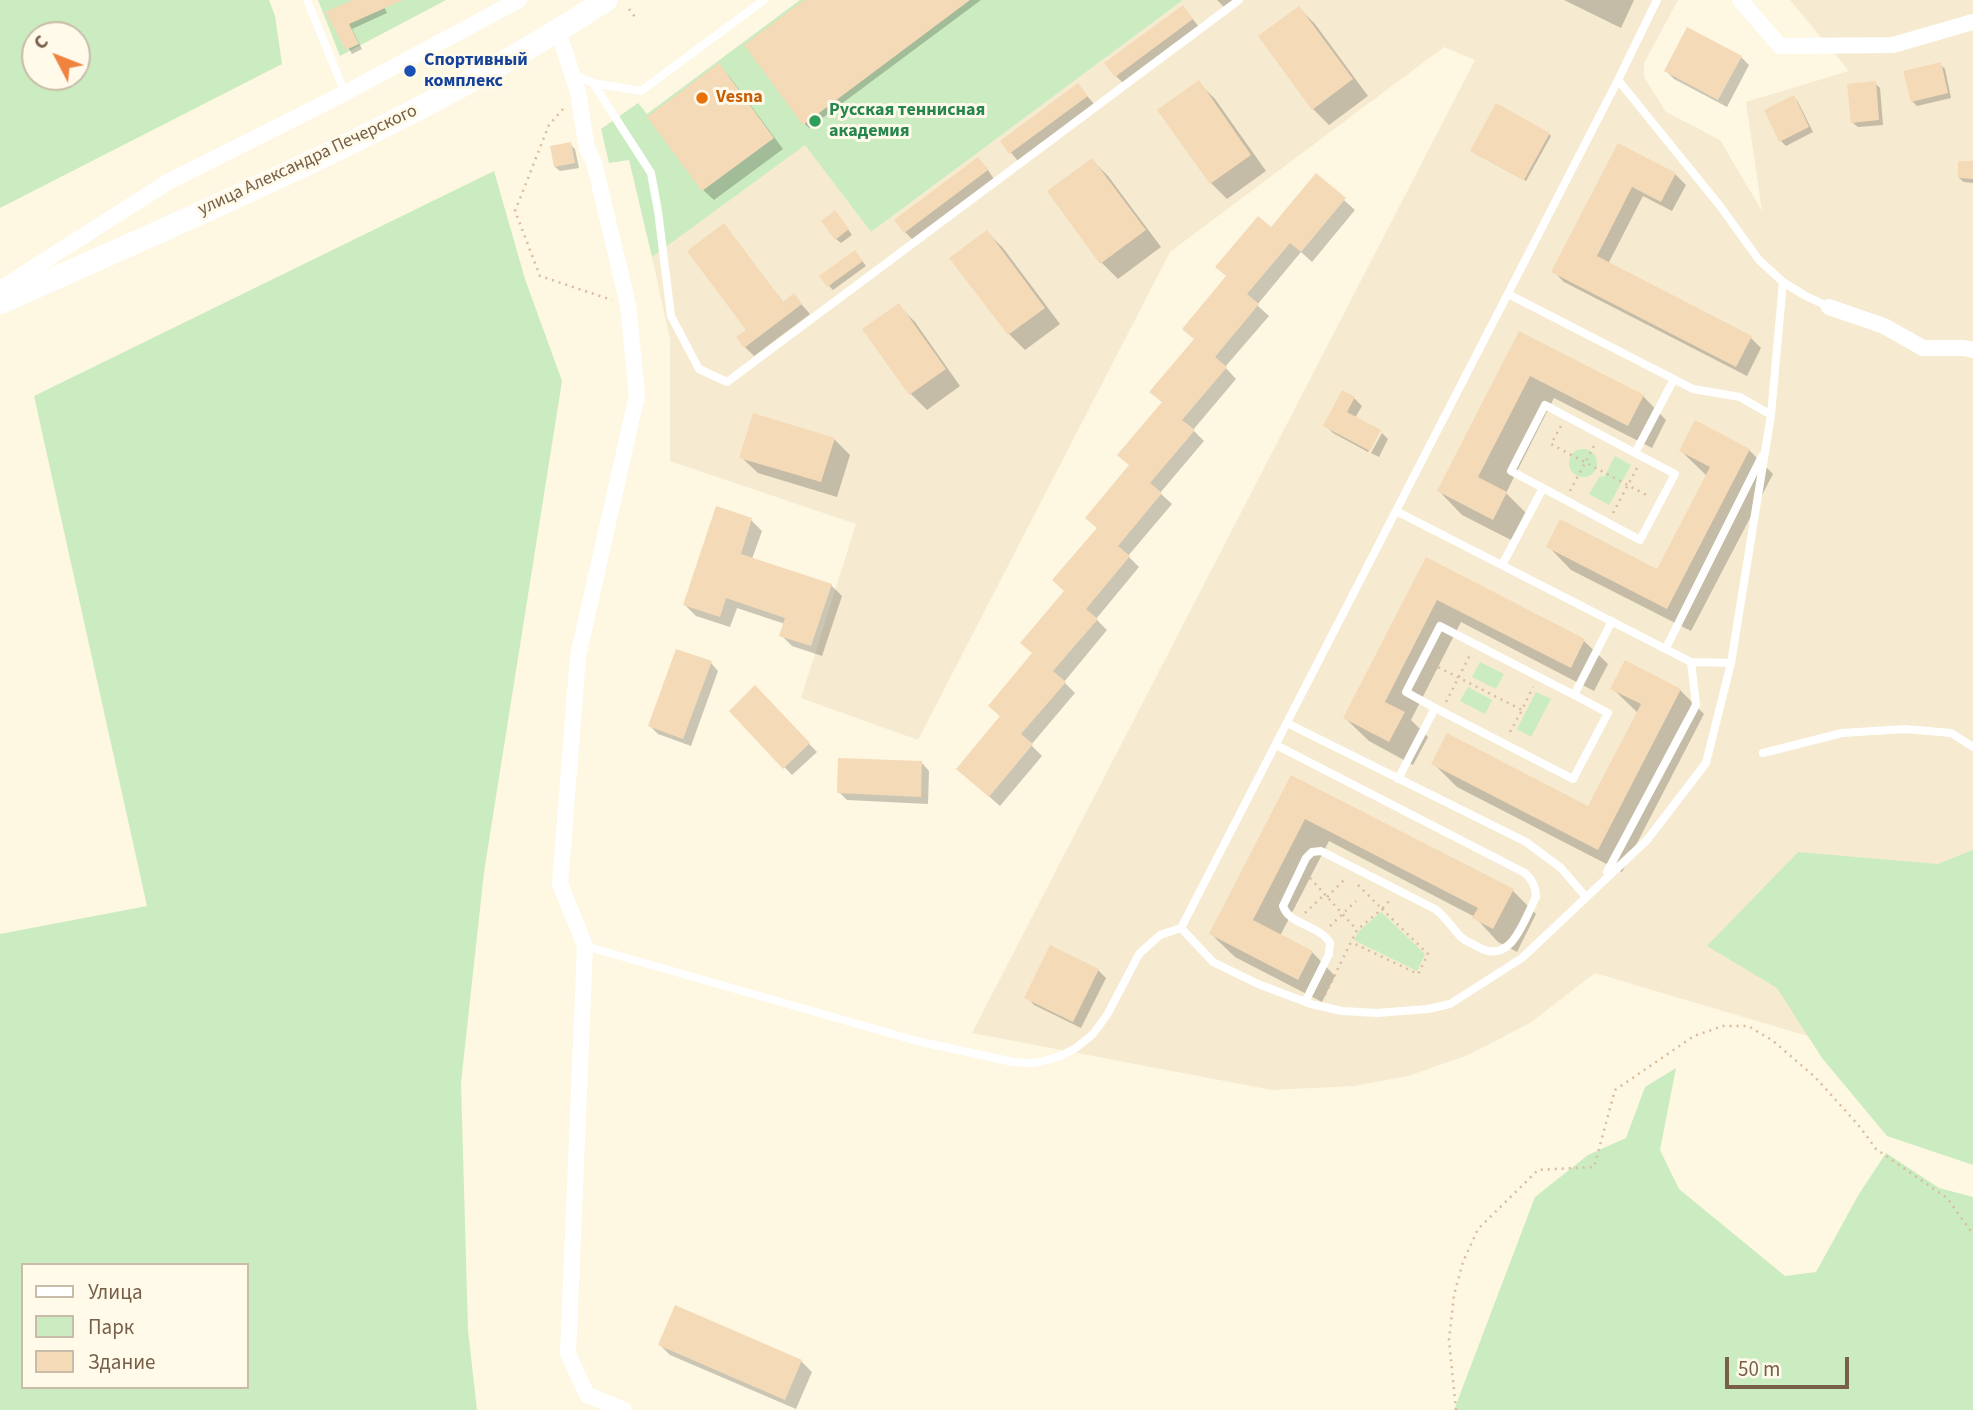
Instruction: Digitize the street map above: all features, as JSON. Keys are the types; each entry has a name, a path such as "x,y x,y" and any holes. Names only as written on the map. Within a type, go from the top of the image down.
{"main road":[{"name":"улица Александра Печерского","path":"0,303 398,120 558,32 606,0"}],"street":[{"path":"0,289 168,182 345,93 519,0"},
{"path":"1740,0 1780,46 1893,45 1973,22"},
{"path":"558,32 578,92 587,149 594,162 628,305 637,395 578,656 560,884 585,946 568,1354 587,1395 624,1410"},
{"path":"1829,307 1884,326 1923,348 1973,350"}],"lane":[{"path":"307,0 345,93"},
{"path":"571,74 593,83 641,91 764,0"},
{"path":"593,83 651,173 659,211 671,316 699,369 727,382 1239,0"},
{"path":"585,946 917,1041 1013,1062 1035,1063 1058,1058 1093,1034 1107,1015 1139,954 1160,935 1181,928 1657,0"},
{"path":"1618,80 1720,206 1759,260 1783,282 1829,307"},
{"path":"1181,928 1213,962 1304,1002 1342,1011 1377,1013 1403,1012 1450,1004 1522,958 1647,840 1706,763 1731,663 1772,415 1783,282"},
{"path":"1508,294 1693,388 1740,397 1772,415"},
{"path":"1639,455 1674,379"},
{"path":"1545,405 1639,455 1675,474 1640,540 1511,471 1545,405"},
{"path":"1666,648 1766,449"},
{"path":"1503,565 1543,488"},
{"path":"1396,511 1691,662 1731,663"},
{"path":"1574,695 1612,621"},
{"path":"1440,626 1574,695 1608,713 1573,779 1406,692 1440,626"},
{"path":"1604,878 1696,705 1691,662"},
{"path":"1398,779 1438,709"},
{"path":"1287,723 1526,842 1560,868 1585,896"},
{"path":"1763,753 1842,733 1905,730 1951,733 1973,747"},
{"path":"1276,745 1525,873 1534,883 1536,897 1507,948 1490,953 1464,940 1435,909 1317,850 1309,854 1301,867 1283,906 1285,912 1323,933 1331,948 1304,1002"}],"path":[{"path":"629,9 635,17"},
{"path":"578,92 549,125 515,212 540,276 628,305"},
{"path":"1566,416 1551,444 1660,502"},
{"path":"1566,500 1601,435"},
{"path":"1608,523 1628,485 1639,455"},
{"path":"1438,709 1476,645"},
{"path":"1423,659 1522,710"},
{"path":"1504,743 1539,677"},
{"path":"1301,867 1357,930"},
{"path":"1298,920 1356,869"},
{"path":"1349,876 1428,954 1418,974 1351,942"},
{"path":"1320,1006 1357,930 1382,909 1398,890"},
{"path":"1323,933 1356,901"},
{"path":"1456,1410 1449,1340 1454,1295 1463,1262 1478,1229 1538,1170 1594,1167 1615,1090 1693,1036 1723,1026 1748,1026 1772,1040 1815,1077 1860,1127 1875,1149 1947,1198 1973,1234"}],"shaded area":[{"path":"1183,0 1678,0 1644,63 1644,77 1666,112 1720,140 1762,211 1746,102 1849,71 1790,0 1973,0 1973,1085 1595,973 1530,1023 1468,1055 1408,1076 1354,1086 1272,1090 972,1033 1475,60 1444,47 1170,252 918,740 801,698 856,524 670,461 670,340 652,257 805,144 871,232"}],"green space":[{"path":"0,0 269,0 275,16 282,64 0,208"},
{"path":"318,0 446,0 340,56"},
{"name":"Русская теннисная академия","path":"800,0 1183,0 871,232 805,145 652,257 629,160 609,163 601,129 638,103 647,114"},
{"path":"494,171 525,279 562,381 484,872 461,1083 468,1330 477,1410 0,1410 0,934 147,906 34,396"},
{"path":"1583,449 1593,453 1597,463 1593,473 1583,477 1573,473 1569,463 1573,453"},
{"path":"1615,456 1631,465 1609,505 1589,494 1600,476 1604,477"},
{"path":"1480,662 1504,674 1496,689 1472,677"},
{"path":"1468,687 1492,700 1485,714 1460,701"},
{"path":"1536,692 1551,699 1531,737 1517,729"},
{"path":"1973,850 1973,1165 1887,1136 1822,1058 1777,988 1707,946 1798,852 1938,864"},
{"path":"1381,912 1425,954 1417,971 1354,940 1359,931"},
{"path":"1676,1068 1660,1150 1679,1189 1785,1276 1816,1272 1859,1194 1886,1153 1939,1188 1973,1197 1973,1410 1454,1410 1535,1197 1588,1155 1626,1138 1645,1087"}],"building":[{"path":"353,0 403,0 349,24 359,44 346,50 325,12"},
{"path":"804,0 970,0 803,125 744,45"},
{"path":"1183,5 1193,19 1115,77 1104,63"},
{"path":"1299,6 1353,79 1312,110 1258,36"},
{"path":"1687,27 1742,56 1718,100 1664,71"},
{"path":"1941,62 1948,93 1911,102 1903,71"},
{"path":"719,63 774,138 702,191 647,117"},
{"path":"1199,80 1251,155 1210,184 1157,110"},
{"path":"1876,81 1879,120 1851,123 1847,84"},
{"path":"1078,83 1088,96 1009,154 1000,141"},
{"path":"1794,95 1809,127 1779,142 1764,110"},
{"path":"1496,103 1550,133 1524,180 1470,151"},
{"path":"571,142 575,163 554,167 550,146"},
{"path":"1618,143 1676,173 1661,202 1632,187 1597,256 1752,336 1736,367 1551,272"},
{"path":"978,157 988,170 904,233 894,220"},
{"path":"1092,158 1146,230 1100,264 1047,191"},
{"path":"1958,161 1973,161 1973,179 1958,178"},
{"path":"1316,173 1346,198 1301,252 1290,243 1247,294 1259,304 1215,357 1227,367 1182,420 1195,430 1150,483 1162,493 1118,546 1130,556 1086,609 1098,619 1053,671 1066,682 1021,734 1033,744 989,797 956,769 1000,716 988,706 1032,653 1020,643 1064,591 1052,580 1097,528 1085,518 1129,465 1117,455 1162,402 1149,392 1194,339 1182,329 1226,276 1215,267 1258,216 1271,227"},
{"path":"835,210 849,229 835,240 821,221"},
{"path":"724,223 783,302 794,293 802,304 744,348 736,337 746,330 687,251"},
{"path":"987,230 1045,308 1008,335 949,258"},
{"path":"855,250 863,261 827,287 819,276"},
{"path":"899,303 946,369 909,395 862,329"},
{"path":"1519,331 1644,395 1628,426 1530,376 1478,477 1507,492 1493,520 1437,491"},
{"path":"1342,390 1355,397 1347,412 1381,430 1370,451 1323,426"},
{"path":"753,413 835,438 821,482 739,458"},
{"path":"1695,420 1750,449 1667,609 1546,547 1560,519 1657,569 1710,467 1679,451"},
{"path":"716,506 752,518 741,554 832,584 811,646 779,636 785,618 726,598 720,617 683,605"},
{"path":"1426,557 1585,639 1571,668 1437,600 1385,702 1405,712 1389,742 1343,718"},
{"path":"676,649 712,661 683,739 648,726"},
{"path":"1625,660 1681,689 1598,850 1431,764 1447,733 1588,806 1641,704 1610,689"},
{"path":"755,685 810,743 783,769 729,711"},
{"path":"838,758 922,761 921,797 837,793"},
{"path":"1291,775 1514,889 1493,929 1472,918 1478,908 1305,819 1253,920 1313,951 1298,980 1209,934"},
{"path":"1050,945 1099,969 1073,1022 1024,998"},
{"path":"675,1305 802,1360 785,1400 658,1345"}],"place":[{"name":"Спортивный комплекс","path":"410,71"},
{"name":"Vesna","path":"702,98"},
{"name":"Русская теннисная академия","path":"815,121"}]}
